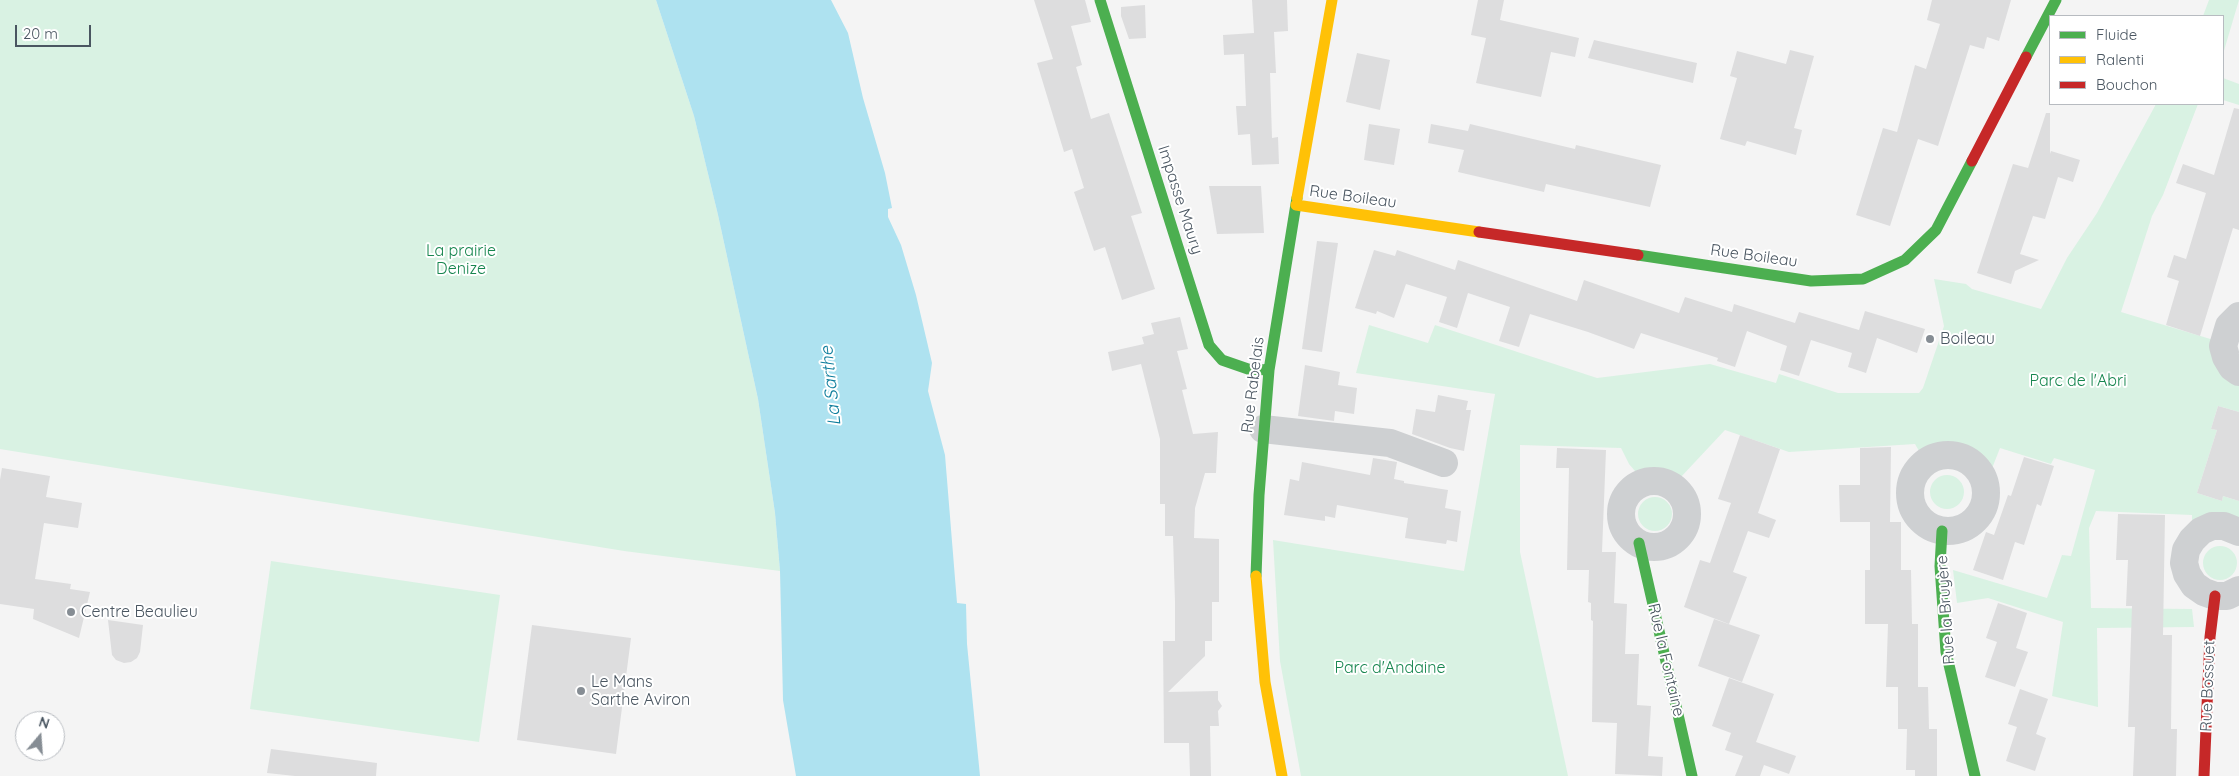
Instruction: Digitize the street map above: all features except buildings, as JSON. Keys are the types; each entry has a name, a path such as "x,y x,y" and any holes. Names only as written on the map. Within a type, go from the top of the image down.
{"street":[{"name":"Impasse Maury","path":"1100,0 1208,345 1222,360 1248,369 1269,370"},
{"name":"Rue Rabelais","path":"1282,776 1265,682 1256,581 1263,429 1269,370 1332,0"},
{"name":"Rue Boileau","path":"1296,205 1811,281 1863,279 1905,260 1936,230 2056,0"},
{"path":"2239,316 2229,326 2224,346 2226,357 2232,367 2239,372"},
{"path":"1263,429 1390,443 1444,464"},
{"name":"Rue Bossuet","path":"2204,776 2210,637 2227,593 2204,592 2194,585 2184,563 2186,550 2201,531 2212,526 2224,526 2239,532"},
{"name":"Rue la Bruyère","path":"1942,531 1940,566 1946,652 1975,776"},
{"name":"Rue la Fontaine","path":"1639,544 1692,776"}],"green space":[{"name":"La prairie Denize","path":"0,0 656,0 694,116 718,215 758,399 775,513 780,571 624,551 0,449"},
{"path":"2209,0 2239,0 2224,51 2224,15 2203,15"},
{"path":"2224,78 2239,84 2239,105 2224,100"},
{"path":"2155,105 2198,105 2163,195 2152,216 2121,312 2217,341 2239,377 2239,412 2218,406 2211,429 2217,430 2197,493 2222,501 2223,496 2239,501 2239,530 2192,535 2192,515 2096,511 2089,528 2091,608 2192,609 2194,627 2097,628 2098,707 2052,696 2063,622 1988,598 1957,603 1953,570 2047,598 2062,555 2071,556 2095,470 2054,458 2051,464 2000,448 1989,476 1965,457 1949,453 1923,458 1915,444 1789,452 1725,430 1680,478 1640,477 1629,464 1621,448 1520,445 1520,552 1568,776 1301,776 1280,661 1273,540 1464,571 1495,394 1356,373 1369,325 1428,343 1435,325 1597,378 1710,364 1776,383 1779,374 1838,393 1919,393 1923,388 1944,326 1934,279 1966,284 1972,289 2041,309 2067,258 2097,213"},
{"path":"1947,475 1954,476 1959,480 1963,485 1963,499 1959,504 1954,508 1947,509 1940,508 1935,504 1931,499 1930,492 1931,485 1935,480 1940,476"},
{"path":"1655,497 1662,498 1667,502 1671,507 1671,521 1667,526 1662,530 1655,531 1648,530 1643,526 1639,521 1638,514 1639,507 1643,502 1648,498"},
{"path":"2220,546 2227,547 2232,551 2236,556 2236,570 2232,575 2227,579 2220,580 2213,579 2208,575 2204,570 2203,563 2204,556 2208,551 2213,547"},
{"path":"271,561 500,595 479,742 250,709"}],"water":[{"name":"La Sarthe","path":"656,0 831,0 848,33 863,98 885,173 892,208 888,209 888,217 901,245 916,295 932,363 928,391 945,455 957,603 966,604 967,644 980,776 796,776 783,700 780,571 775,513 758,399 718,215 694,116"}],"traffic: fast":[{"path":"1100,0 1209,345 1222,360 1248,369 1269,370"},
{"path":"2026,57 2056,0"},
{"path":"1638,255 1811,281 1863,279 1905,260 1936,230 1972,161"},
{"path":"1256,576 1259,495 1269,370 1297,198"},
{"path":"1942,531 1940,566 1946,652 1975,776"},
{"path":"1639,543 1692,776"}],"traffic: slow":[{"path":"1297,198 1332,0"},
{"path":"1296,205 1479,232"},
{"path":"1256,576 1265,682 1282,776"}],"traffic: jam":[{"path":"1972,161 2026,57"},
{"path":"1479,232 1638,255"},
{"path":"2204,776 2210,637 2215,596"}],"place":[{"name":"Boileau","path":"1930,339"},
{"name":"Centre Beaulieu","path":"71,612"},
{"name":"Le Mans Sarthe Aviron","path":"581,691"}],"park label":[{"name":"Parc de l'Abri","path":"2078,381"},
{"name":"Parc d'Andaine","path":"1390,668"}]}
